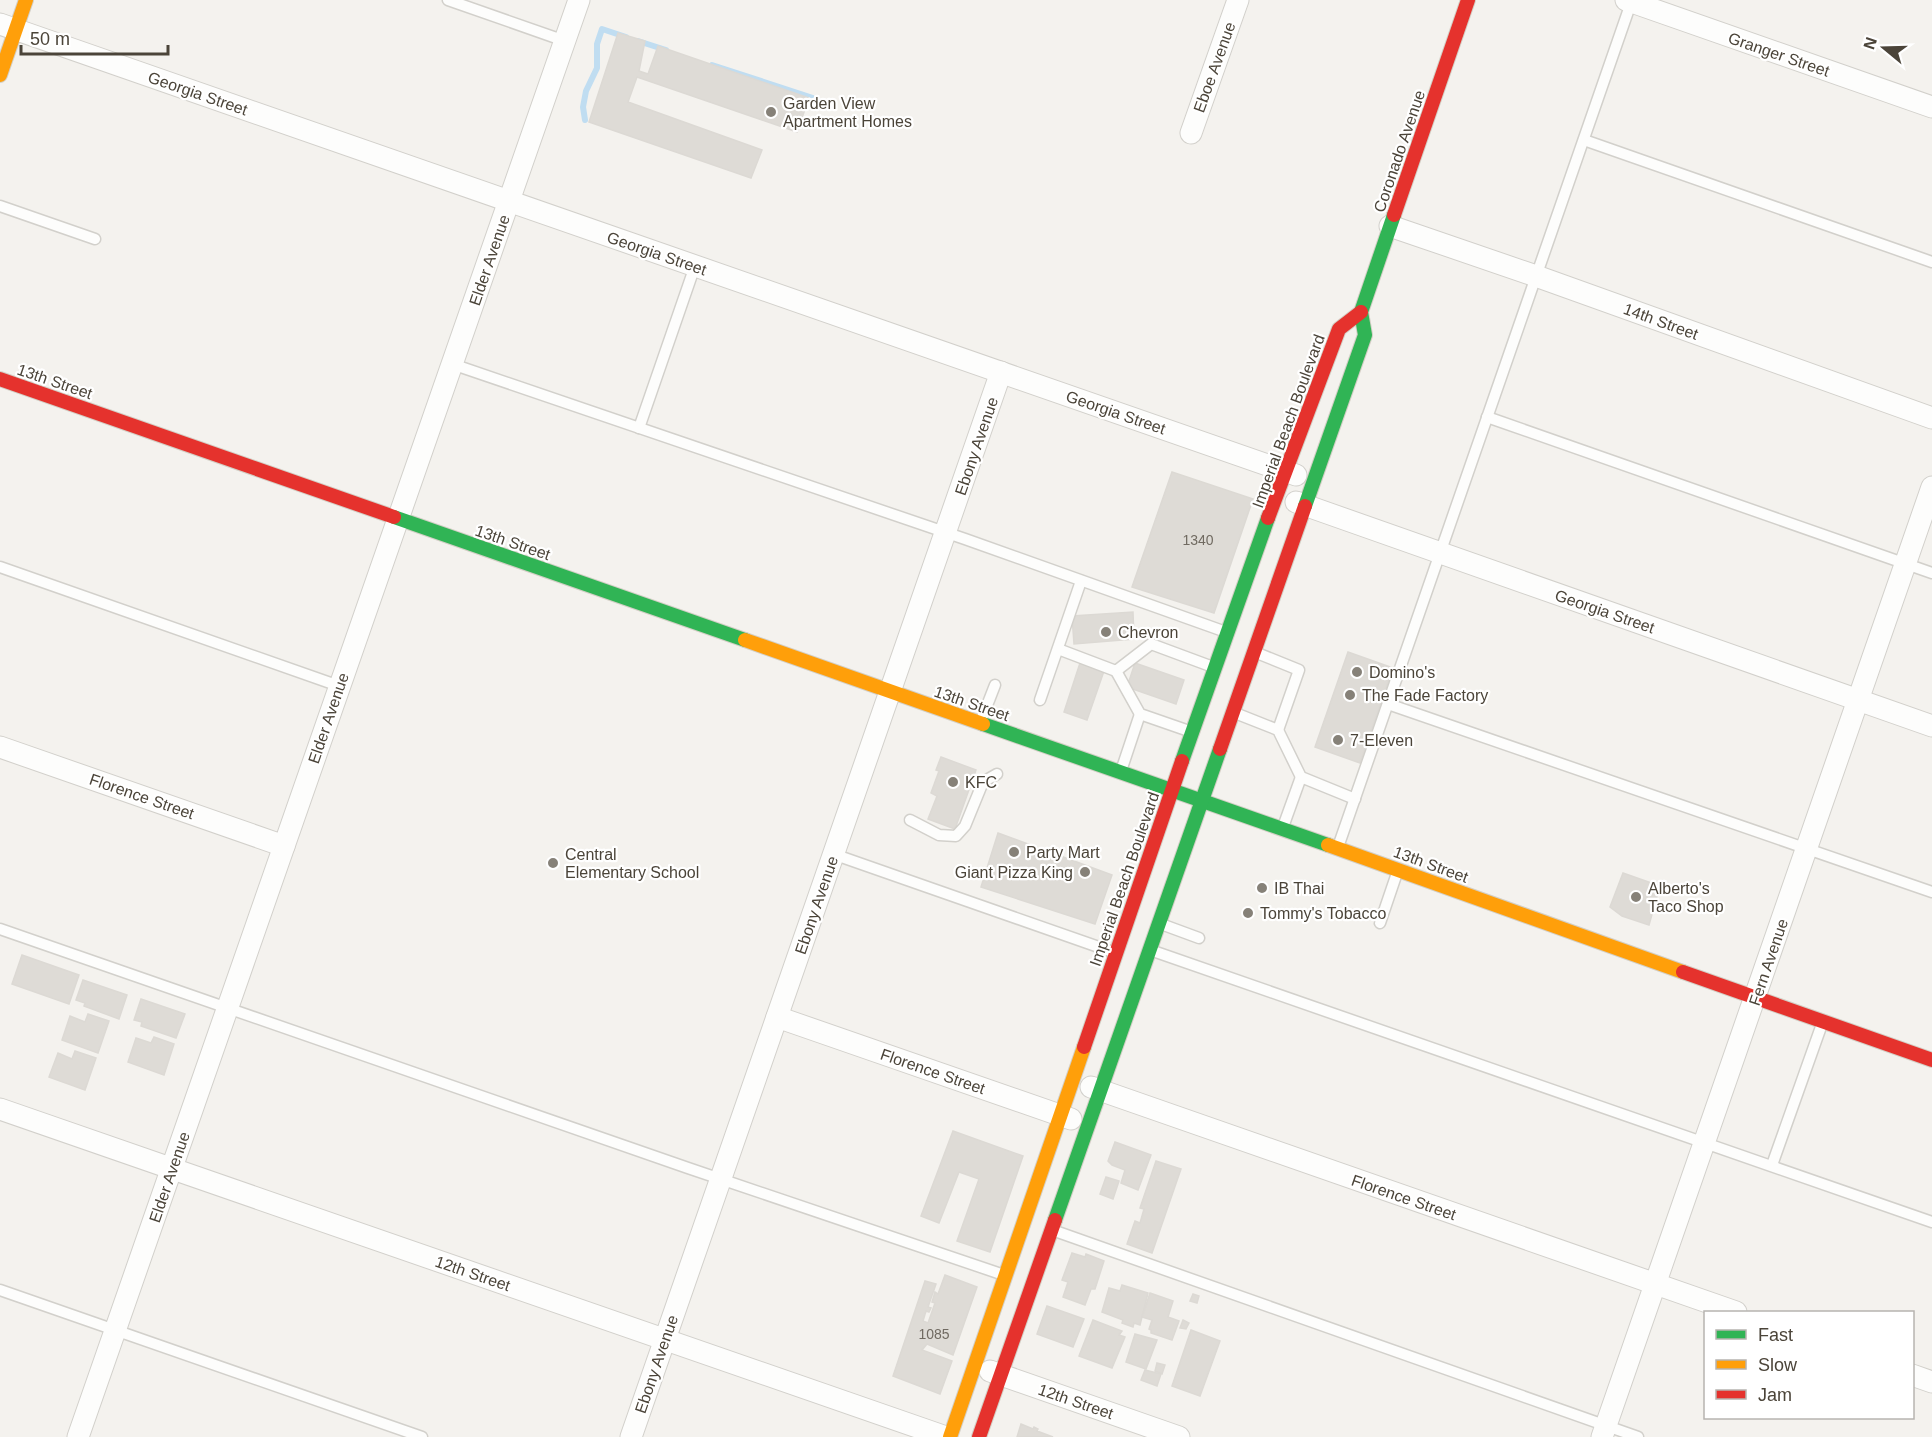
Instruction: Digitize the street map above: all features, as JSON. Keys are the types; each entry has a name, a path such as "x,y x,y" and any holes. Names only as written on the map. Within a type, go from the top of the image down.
{"main road":[{"path":"0,75 8,26 26,0"},
{"name":"Coronado Avenue","path":"1361,312 1468,0"},
{"path":"979,1437 1365,335 1361,312"},
{"name":"Imperial Beach Boulevard","path":"950,1437 1192,732 1285,471 1339,329 1361,312"},
{"name":"13th Street","path":"0,379 1202,800 1932,1060"}],"street":[{"name":"Elder Avenue","path":"78,1437 579,0"},
{"name":"Eboe Avenue","path":"1191,134 1238,0"},
{"name":"Granger Street","path":"1630,1 1932,107"},
{"name":"Georgia Street","path":"8,26 1314,480"},
{"name":"14th Street","path":"1390,226 1932,418"},
{"name":"Ebony Avenue","path":"631,1437 1001,372"},
{"name":"Fern Avenue","path":"1604,1432 1932,487"},
{"name":"Georgia Street","path":"1277,495 1932,726"},
{"name":"Florence Street","path":"0,747 284,846"},
{"name":"Florence Street","path":"777,1017 1088,1125"},
{"name":"Florence Street","path":"1073,1080 1733,1311"},
{"name":"12th Street","path":"0,1108 946,1437"},
{"name":"12th Street","path":"974,1366 1136,1426 1179,1437"},
{"path":"1914,1376 1932,1382"}],"lane":[{"path":"448,0 565,41"},
{"path":"1338,848 1584,140 1630,1"},
{"path":"1584,140 1932,262"},
{"path":"0,206 95,239"},
{"path":"639,428 695,266"},
{"path":"452,364 946,532 1228,633"},
{"path":"1488,417 1932,573"},
{"path":"0,567 339,686"},
{"path":"1040,700 1081,580"},
{"path":"1116,671 1151,644 1216,668"},
{"path":"1058,649 1116,671 1140,714 1192,732"},
{"path":"1254,652 1299,670 1278,730"},
{"path":"981,723 995,685"},
{"path":"1388,704 1932,892"},
{"path":"1232,712 1278,730 1301,777 1355,799"},
{"path":"1121,772 1140,714"},
{"path":"910,820 939,835 956,836 965,826 983,782 997,774"},
{"path":"1283,829 1301,777"},
{"path":"833,854 1116,953"},
{"path":"1380,923 1398,870"},
{"path":"1158,923 1199,938"},
{"path":"0,929 720,1179 1005,1275"},
{"path":"1149,949 1932,1222"},
{"path":"1772,1165 1823,1022"},
{"path":"1052,1230 1604,1432 1638,1437"},
{"path":"0,1290 422,1437"}],"building":[{"name":"Garden View Apartment Homes","path":"618,33 645,41 639,71 648,74 658,46 809,98 797,132 637,77 628,102 762,150 751,178 589,122"},
{"path":"1172,472 1253,499 1214,613 1132,587"},
{"path":"1133,612 1134,639 1074,644 1072,616"},
{"path":"1348,652 1393,668 1360,763 1315,747"},
{"path":"1080,663 1104,671 1087,720 1064,712"},
{"path":"1135,663 1184,680 1176,704 1127,687"},
{"name":"KFC","path":"941,757 976,770 955,829 928,819 937,796 931,793 939,771 936,770"},
{"path":"998,833 1112,875 1095,924 981,887"},
{"name":"Alberto's Taco Shop","path":"1623,873 1660,886 1649,925 1622,916 1610,907"},
{"path":"22,955 79,975 69,1004 12,984"},
{"path":"83,980 127,995 119,1019 84,1006 85,1003 76,1000"},
{"path":"141,999 185,1014 176,1038 141,1026 142,1022 134,1020"},
{"path":"88,1014 109,1021 98,1053 62,1040 70,1016 85,1022"},
{"path":"154,1037 174,1044 164,1075 128,1062 136,1038 151,1043"},
{"path":"75,1051 96,1058 85,1090 49,1077 58,1053 72,1059"},
{"path":"953,1131 1023,1156 990,1252 957,1241 979,1179 959,1172 939,1223 921,1216"},
{"path":"1115,1142 1151,1155 1138,1190 1121,1183 1125,1170 1108,1161"},
{"path":"1156,1161 1181,1169 1152,1253 1127,1244 1135,1221 1140,1223 1144,1209 1140,1208"},
{"path":"1106,1177 1119,1181 1113,1199 1100,1194"},
{"path":"1072,1253 1085,1257 1086,1254 1104,1261 1095,1289 1091,1289 1085,1305 1063,1297 1068,1282 1062,1280"},
{"path":"945,1275 977,1287 953,1355 927,1344 922,1350 952,1361 940,1394 893,1376 925,1281 936,1284 928,1307 931,1308 929,1312 926,1311 923,1321 928,1323 935,1303 932,1302 935,1292 938,1294"},
{"path":"1122,1285 1148,1293 1140,1325 1134,1323 1133,1327 1122,1323 1123,1320 1102,1312 1109,1288 1120,1291"},
{"path":"1150,1293 1173,1301 1168,1317 1179,1321 1172,1340 1151,1333 1149,1329 1152,1320 1142,1317"},
{"path":"1193,1294 1199,1296 1197,1303 1190,1301"},
{"path":"1047,1306 1084,1319 1073,1347 1037,1334"},
{"path":"1093,1320 1122,1331 1119,1335 1125,1337 1112,1368 1079,1356"},
{"path":"1183,1320 1189,1323 1186,1329 1180,1328"},
{"path":"1191,1330 1220,1341 1200,1396 1172,1386"},
{"path":"1135,1334 1157,1340 1146,1369 1126,1362"},
{"path":"1157,1363 1165,1365 1162,1374 1155,1371"},
{"path":"1145,1370 1161,1374 1157,1386 1141,1380"},
{"path":"1021,1424 1033,1429 1034,1427 1038,1429 1037,1431 1053,1437 1017,1437"}],"waterway":[{"path":"585,120 583,107 586,91 597,68 597,44 602,29 626,37"},
{"path":"638,41 666,50"},
{"path":"712,65 813,98"}],"traffic: fast":[{"path":"1305,506 1365,335 1361,312 1394,215"},
{"path":"394,517 745,640"},
{"path":"1182,761 1268,518"},
{"path":"983,724 1328,845"},
{"path":"1055,1220 1220,749"}],"traffic: slow":[{"path":"0,75 26,0"},
{"path":"745,640 983,724"},
{"path":"1328,845 1683,972"},
{"path":"950,1437 1084,1047"}],"traffic: jam":[{"path":"1394,215 1468,0"},
{"path":"1268,518 1339,329 1361,312"},
{"path":"0,379 394,517"},
{"path":"1220,749 1305,506"},
{"path":"1084,1047 1182,761"},
{"path":"1683,972 1932,1060"},
{"path":"979,1437 1055,1220"}],"place":[{"name":"Garden View Apartment Homes","path":"771,112"},
{"name":"Chevron","path":"1106,632"},
{"name":"Domino's","path":"1357,672"},
{"name":"The Fade Factory","path":"1350,695"},
{"name":"7-Eleven","path":"1338,740"},
{"name":"KFC","path":"953,782"},
{"name":"Party Mart","path":"1014,852"},
{"name":"Central Elementary School","path":"553,863"},
{"name":"Giant Pizza King","path":"1085,872"},
{"name":"IB Thai","path":"1262,888"},
{"name":"Alberto's Taco Shop","path":"1636,897"},
{"name":"Tommy's Tobacco","path":"1248,913"}]}
